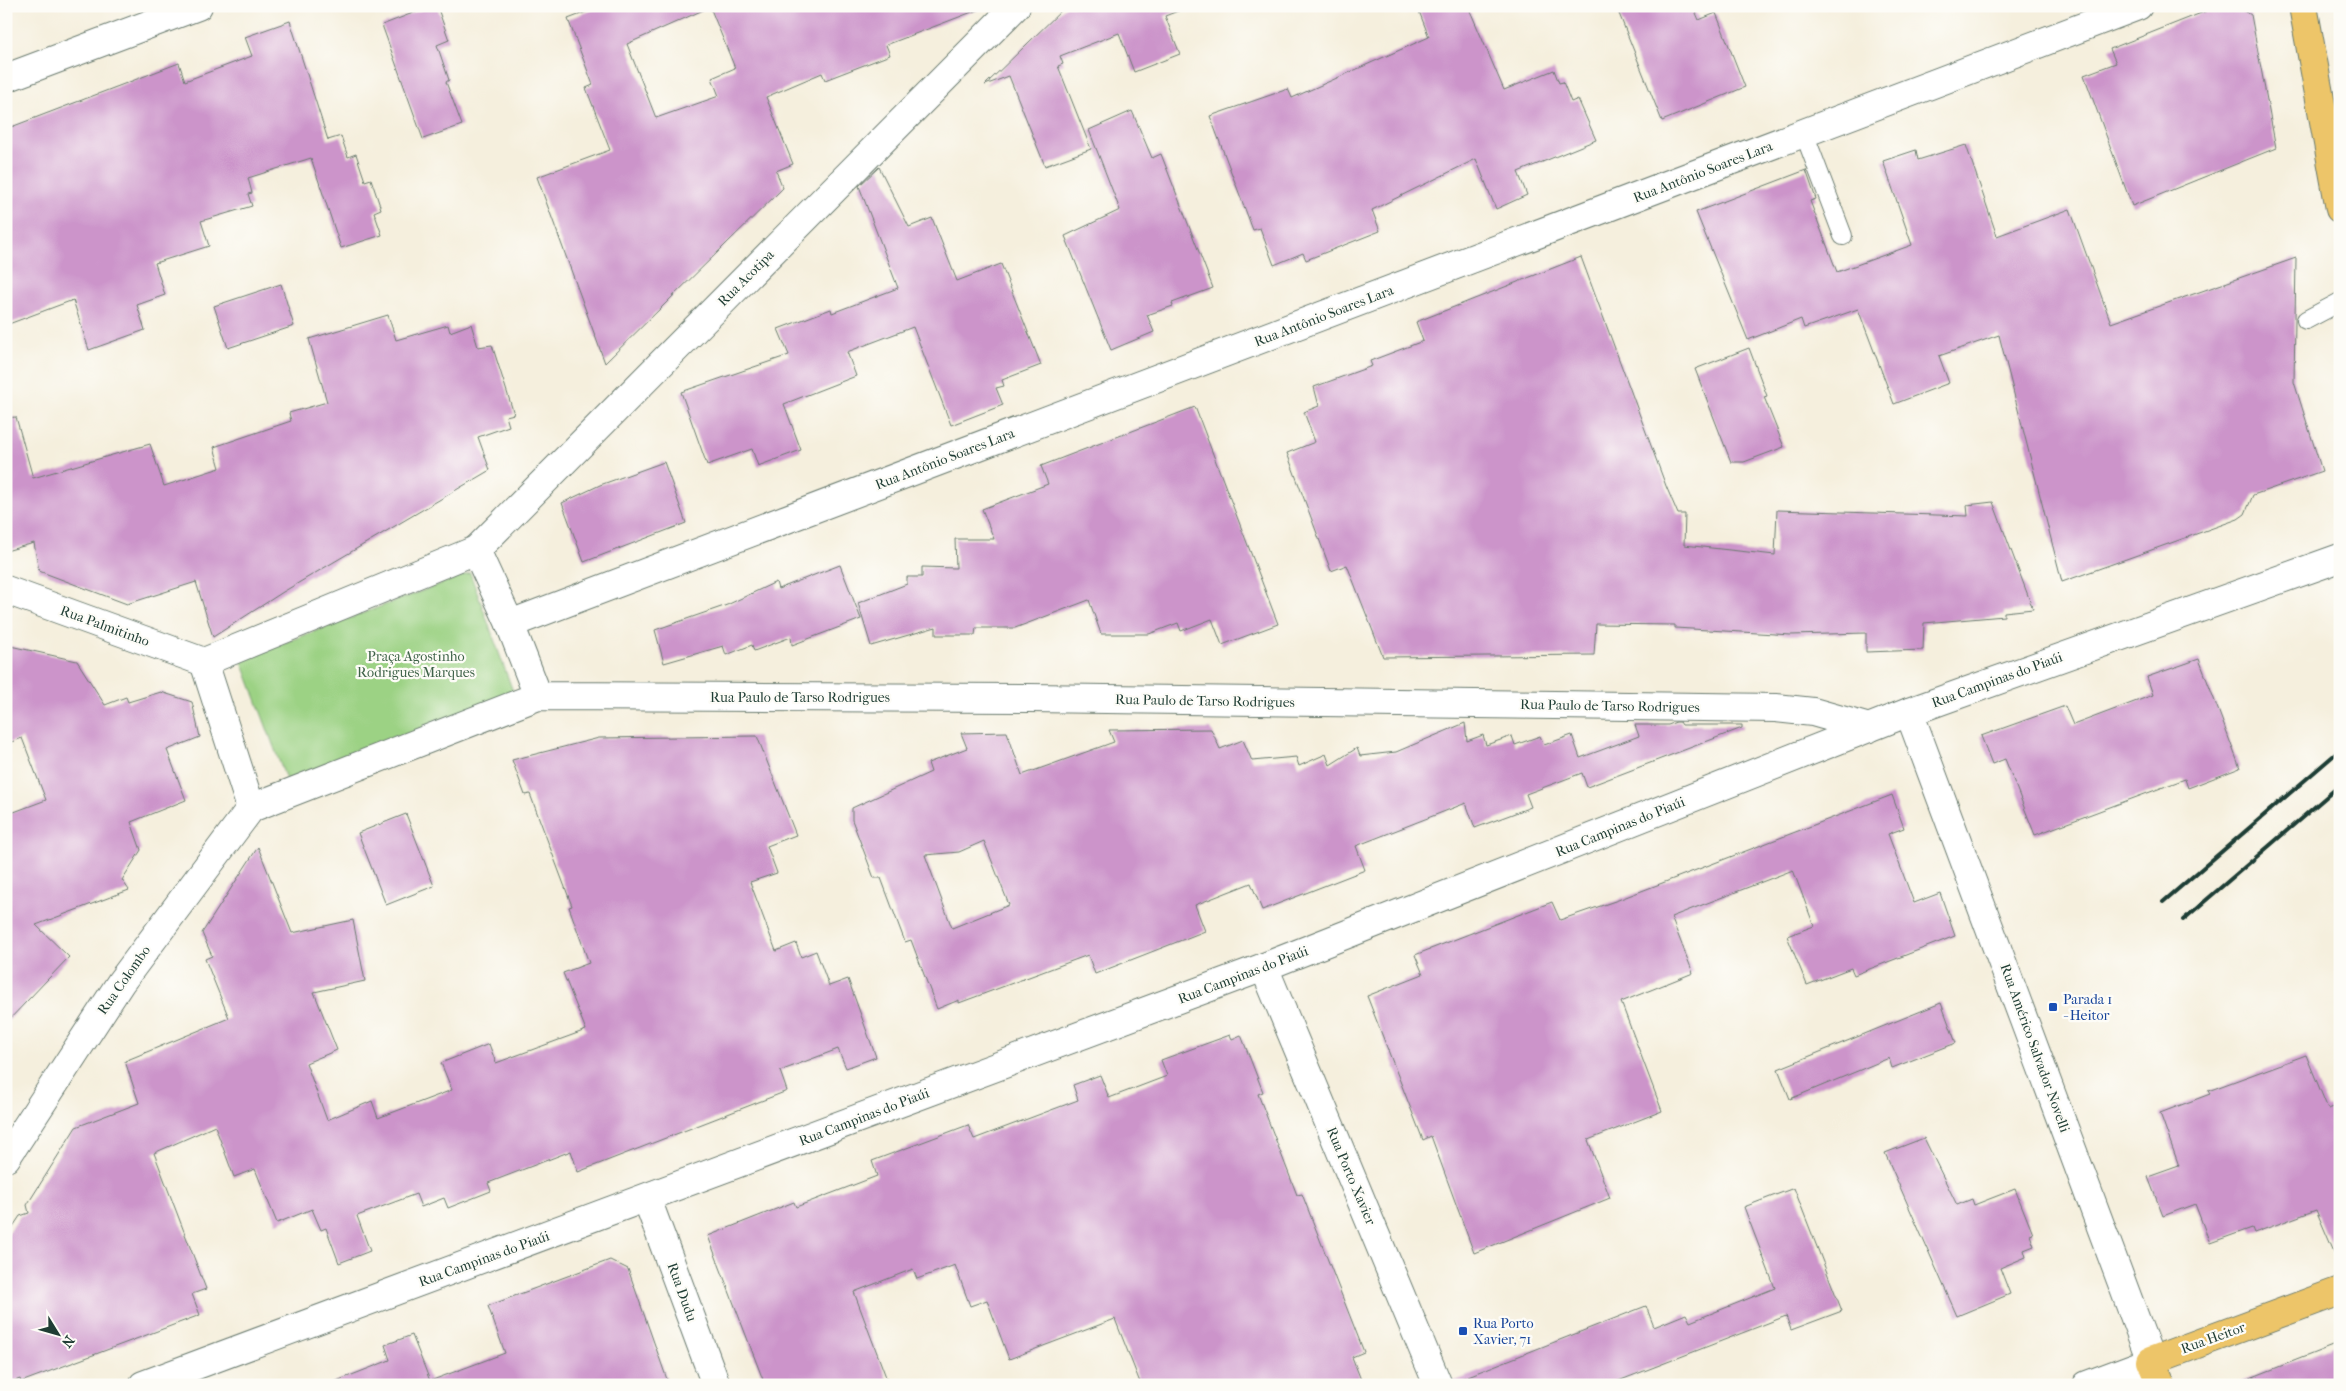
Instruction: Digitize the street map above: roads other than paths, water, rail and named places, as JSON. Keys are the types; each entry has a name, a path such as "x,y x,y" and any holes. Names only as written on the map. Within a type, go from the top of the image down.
{"main road":[{"path":"2303,6 2340,209"},
{"name":"Rua Heitor","path":"2156,1373 2340,1291"}],"street":[{"path":"6,78 198,6"},
{"name":"Rua Acotipa","path":"476,550 1016,6"},
{"name":"Rua Antônio Soares Lara","path":"510,624 2138,6"},
{"path":"476,550 510,624 538,696 251,808 204,662 476,550"},
{"name":"Rua Campinas do Piaúi","path":"143,1385 647,1199 1264,967 1909,712 2340,558"},
{"name":"Rua Palmitinho","path":"6,590 204,662"},
{"name":"Rua Paulo de Tarso Rodrigues","path":"538,696 1030,698 1776,708 1813,712 1869,728"},
{"name":"Rua Américo Salvador Novelli","path":"1909,712 2156,1373"},
{"name":"Rua Colombo","path":"6,1158 121,982 251,808"},
{"name":"Rua Porto Xavier","path":"1264,967 1438,1385"},
{"name":"Rua Dudu","path":"647,1199 716,1385"},
{"name":"Rua Heitor","path":"2087,1385 2156,1373"}],"lane":[{"path":"1804,134 1843,236"},
{"path":"2306,320 2340,302"}],"railway":[{"path":"2163,902 2340,750"},
{"path":"2183,920 2340,785"}],"place":[{"name":"Parada 1 - Heitor","path":"2053,1007"},
{"name":"Rua Porto Xavier, 71","path":"1463,1331"}],"park label":[{"name":"Praça Agostinho Rodrigues Marques","path":"416,664"}]}
